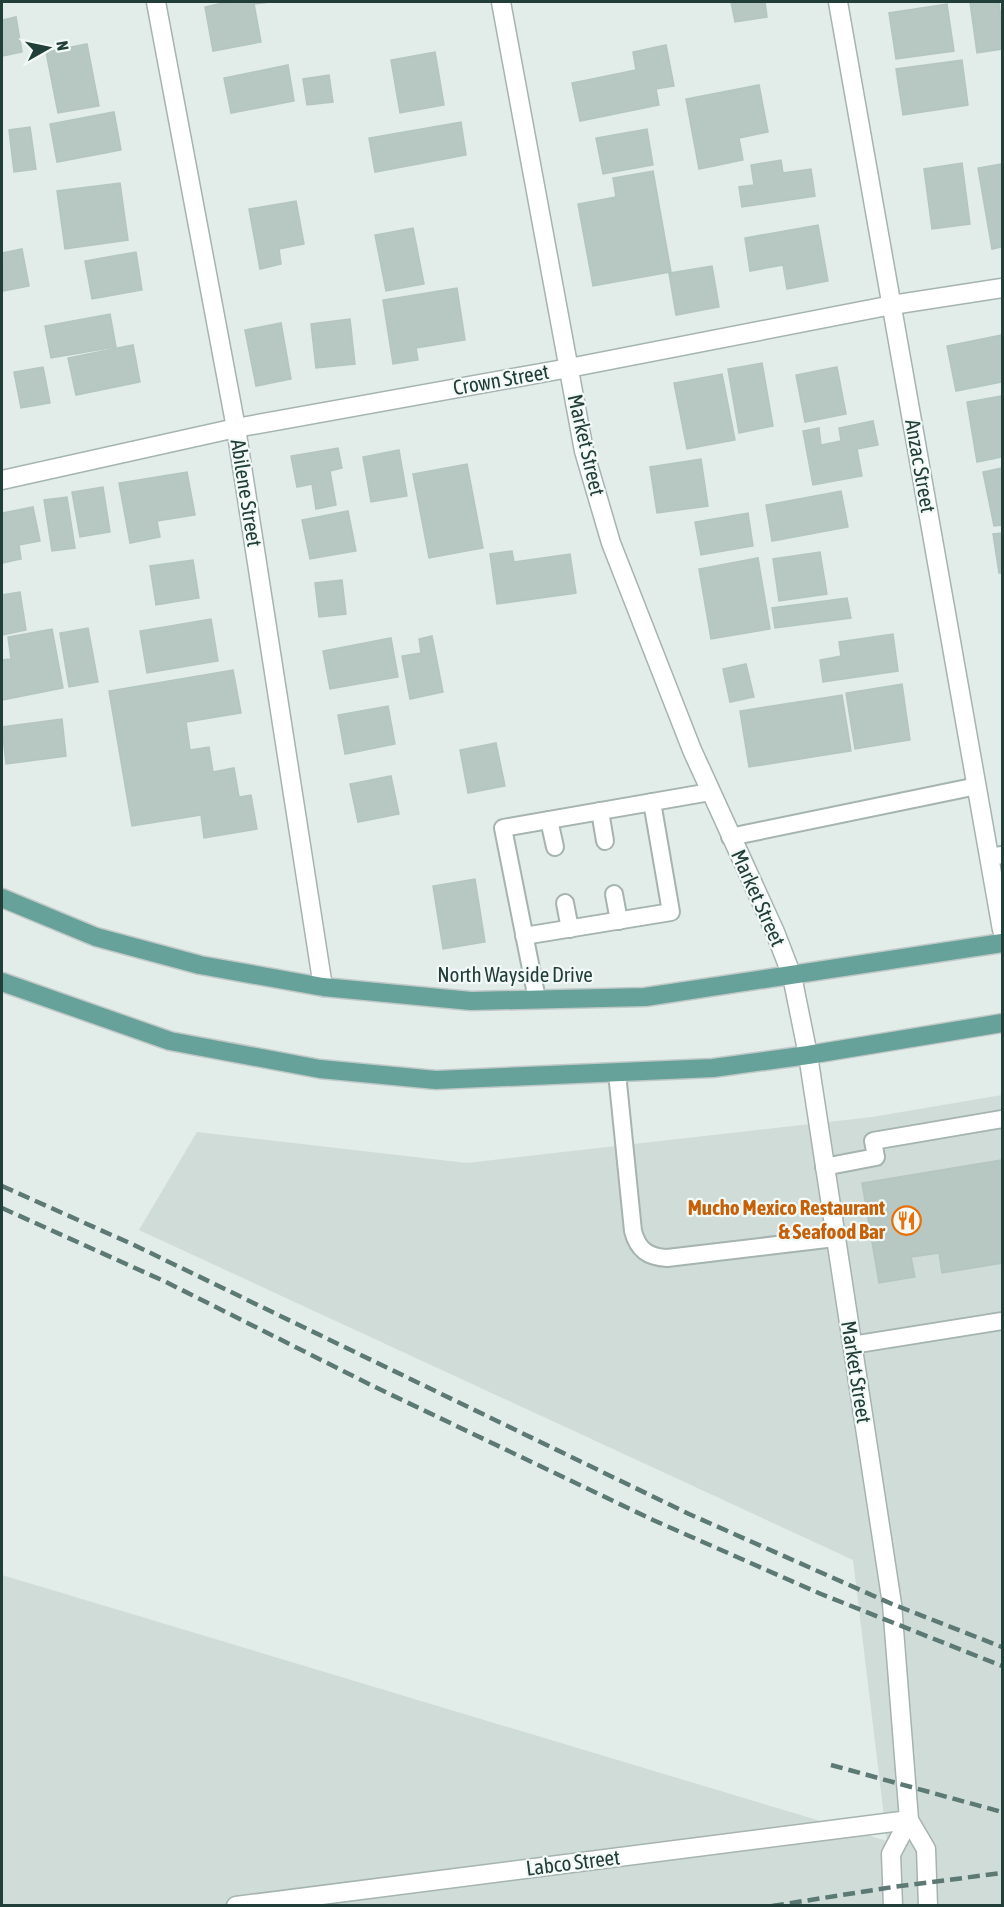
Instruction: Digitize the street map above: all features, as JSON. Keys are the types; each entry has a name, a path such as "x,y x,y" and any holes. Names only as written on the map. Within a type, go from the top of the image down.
{"main road":[{"name":"North Wayside Drive","path":"2,898 96,937 200,965 323,987 471,1001 645,997 1002,944"},
{"path":"2,982 170,1041 320,1069 436,1080 713,1068 1002,1023"}],"street":[{"name":"Abilene Street","path":"156,2 236,428 323,987"},
{"name":"Market Street","path":"501,2 584,451 611,543 692,750 773,928 792,976 808,1055 892,1604 909,1820 926,1849 928,1905"},
{"name":"Anzac Street","path":"838,2 977,786 996,856 1002,930"},
{"name":"Crown Street","path":"2,480 236,428 569,368 892,305 1002,288"},
{"name":"Labco Street","path":"236,1905 909,1820"},
{"path":"894,1905 891,1854 909,1820"}],"lane":[{"path":"730,837 977,786"},
{"path":"537,999 503,828 710,792"},
{"path":"524,936 671,912 652,802"},
{"path":"600,811 605,841"},
{"path":"549,820 555,847"},
{"path":"614,894 619,921"},
{"path":"565,903 570,929"},
{"path":"617,1073 633,1231 646,1254 667,1258 835,1238"},
{"path":"825,1167 876,1157 873,1141 1002,1119"},
{"path":"852,1345 1002,1321"}],"shaded area":[{"path":"1002,1095 1002,1905 2,1905 2,1575 887,1841 853,1560 139,1230 197,1132 467,1163 872,1117"}],"building":[{"path":"222,2 270,2 254,4 261,42 213,51 205,7"},
{"path":"731,2 765,2 767,17 735,22"},
{"path":"970,2 999,2 1002,49 977,53"},
{"path":"947,4 954,51 896,59 889,13"},
{"path":"16,17 22,52 2,56 2,20"},
{"path":"87,44 99,106 58,113 46,52"},
{"path":"666,45 674,86 656,89 659,105 580,121 572,83 636,70 633,52"},
{"path":"435,52 444,105 400,113 391,60"},
{"path":"962,60 968,105 903,115 896,69"},
{"path":"288,65 294,101 231,113 224,78"},
{"path":"329,75 333,102 307,105 303,79"},
{"path":"759,85 768,132 739,138 743,160 699,169 686,99"},
{"path":"114,112 121,150 57,162 50,124"},
{"path":"461,122 466,155 375,172 369,138"},
{"path":"30,127 36,169 14,172 9,130"},
{"path":"647,129 653,165 603,174 596,138"},
{"path":"781,160 783,173 811,169 815,196 742,207 739,187 754,185 751,165"},
{"path":"962,163 970,224 932,229 924,169"},
{"path":"1002,164 1002,247 992,249 978,168"},
{"path":"653,171 671,272 593,286 578,204 616,197 613,178"},
{"path":"120,183 128,240 65,249 57,191"},
{"path":"296,201 304,244 279,249 281,264 260,269 249,209"},
{"path":"818,225 828,281 787,289 783,265 750,271 745,238"},
{"path":"413,228 424,284 386,291 375,235"},
{"path":"22,249 29,286 3,291 2,253"},
{"path":"136,252 142,290 92,299 85,261"},
{"path":"712,266 719,307 676,315 669,273"},
{"path":"457,288 465,340 416,348 418,360 393,364 383,300"},
{"path":"110,314 116,347 51,358 45,326"},
{"path":"350,319 355,364 316,368 311,324"},
{"path":"281,323 291,379 256,386 245,330"},
{"path":"1002,335 1002,382 956,391 947,346"},
{"path":"133,345 140,382 76,395 68,358"},
{"path":"762,363 773,426 739,433 728,369"},
{"path":"43,367 50,403 21,408 14,372"},
{"path":"837,367 846,414 805,422 796,375"},
{"path":"722,374 735,440 687,449 674,383"},
{"path":"1002,396 1002,457 977,462 967,402"},
{"path":"873,421 878,445 857,449 862,476 813,485 803,431 819,428 821,445 841,441 839,428"},
{"path":"338,448 342,468 330,471 336,505 316,509 312,484 297,487 291,456"},
{"path":"399,450 407,496 371,502 363,457"},
{"path":"701,459 708,506 657,513 650,467"},
{"path":"467,464 483,548 429,558 413,474"},
{"path":"1002,468 1002,525 994,526 983,472"},
{"path":"187,472 195,515 157,521 160,537 130,543 119,483"},
{"path":"103,487 110,532 80,537 72,492"},
{"path":"841,491 848,527 772,541 766,505"},
{"path":"67,497 75,548 52,551 44,500"},
{"path":"33,507 40,541 19,545 21,559 2,563 2,513"},
{"path":"348,511 356,551 310,559 302,520"},
{"path":"748,513 753,546 701,555 695,522"},
{"path":"1002,533 1002,573 999,573 993,534"},
{"path":"512,551 514,562 570,554 576,593 497,604 490,554"},
{"path":"820,552 827,594 779,601 773,559"},
{"path":"758,558 770,629 711,639 699,569"},
{"path":"193,560 199,598 156,605 150,566"},
{"path":"342,580 346,614 319,617 315,583"},
{"path":"20,592 26,630 2,635 2,595"},
{"path":"847,598 851,618 775,628 772,608"},
{"path":"211,619 218,661 147,673 140,631"},
{"path":"88,628 98,682 69,687 60,633"},
{"path":"52,629 63,688 2,700 2,660 11,659 8,637"},
{"path":"893,634 898,671 823,682 820,660 841,656 839,642"},
{"path":"432,636 443,692 410,699 402,656 421,653 419,639"},
{"path":"391,638 398,677 330,689 323,651"},
{"path":"746,664 754,697 730,702 723,669"},
{"path":"233,670 241,713 186,722 190,750 209,747 213,772 234,768 239,797 251,795 257,829 204,838 201,815 132,826 109,691"},
{"path":"902,684 910,740 855,749 846,693"},
{"path":"842,695 851,751 749,767 740,711"},
{"path":"388,706 395,744 345,754 338,715"},
{"path":"62,719 66,756 6,764 2,727"},
{"path":"496,743 505,786 468,793 460,750"},
{"path":"391,776 399,814 358,822 350,784"},
{"path":"475,879 485,942 443,949 433,886"},
{"path":"1002,1160 1002,1263 942,1273 939,1253 911,1257 915,1277 879,1283 862,1183"}],"railway":[{"path":"2,1186 134,1245 689,1514 892,1604 1002,1647"},
{"path":"2,1208 166,1282 375,1387 653,1520 821,1594 1002,1666"},
{"path":"831,1765 1002,1812"},
{"path":"772,1906 1002,1873"}],"place":[{"name":"Mucho Mexico Restaurant & Seafood Bar","path":"906,1220"}]}
